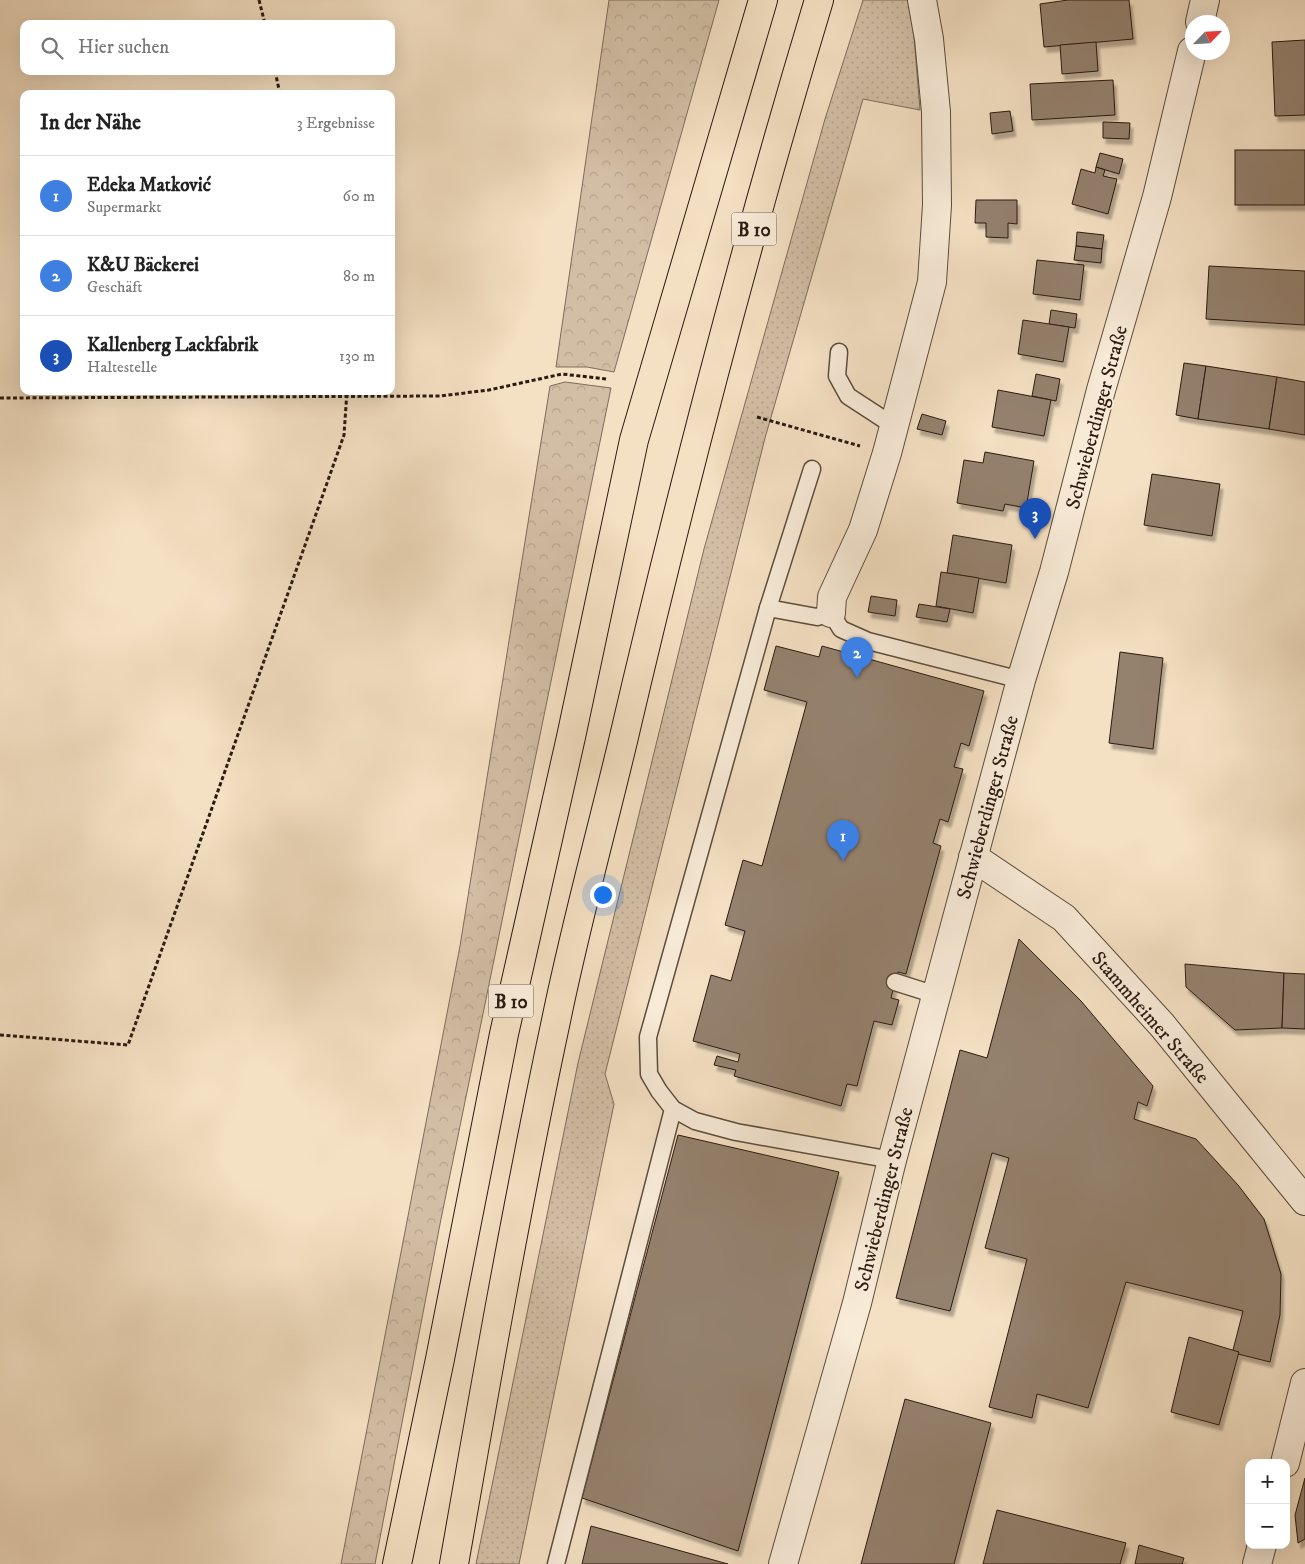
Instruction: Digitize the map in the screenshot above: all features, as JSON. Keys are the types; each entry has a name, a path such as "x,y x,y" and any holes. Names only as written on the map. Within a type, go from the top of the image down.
{"highway":[{"name":"B 10","path":"397,1564 440,1359 504,1034 571,737 634,440 763,0"},
{"name":"B 10","path":"454,1564 494,1338 557,1014 647,636 712,383 819,0"}],"street":[{"path":"831,613 832,597 863,530 887,453 932,282 937,205 936,112 930,39 922,0"},
{"path":"1202,15 1205,0"},
{"name":"Schwieberdinger Straße","path":"784,1564 857,1303 892,1160 973,856 1054,572 1101,390 1157,197 1190,60"},
{"name":"Stammheimer Straße","path":"973,856 1064,918 1162,1025 1305,1201"},
{"path":"1286,1459 1304,1392"},
{"path":"1257,1564 1261,1549"}],"lane":[{"path":"838,352 837,376 848,396 894,426"},
{"path":"812,469 768,608 648,1038 649,1074 673,1109 695,1121 736,1132 892,1160"},
{"path":"768,608 817,617 831,613 842,629 868,641 1022,680"},
{"path":"895,982 936,995"},
{"path":"556,1564 673,1109"}],"path":[{"path":"259,0 264,20"},
{"path":"276,75 279,90"},
{"path":"0,398 440,396 489,390 562,374 606,379"},
{"path":"0,1035 128,1045 344,435 348,397"},
{"path":"758,417 887,453"}],"green space":[{"path":"609,0 719,0 614,372 587,367 556,367"},
{"path":"863,0 911,0 920,110 863,99 765,438 605,1074 614,1104 519,1564 476,1564 578,1063 704,549 825,119"},
{"path":"565,382 611,388 441,1219 375,1564 341,1564 460,946 550,386"}],"building":[{"path":"1068,0 1129,0 1133,39 1044,47 1040,4"},
{"path":"1305,40 1305,115 1275,116 1272,42"},
{"path":"1096,42 1098,71 1062,74 1060,45"},
{"path":"1113,80 1115,115 1032,120 1030,84"},
{"path":"1010,111 1013,131 992,134 990,113"},
{"path":"1103,122 1130,123 1129,139 1103,138"},
{"path":"1235,150 1305,150 1305,205 1235,205"},
{"path":"1100,153 1123,159 1119,174 1096,167"},
{"path":"1096,167 1105,170 1103,176 1117,179 1108,214 1072,204 1081,169 1095,173"},
{"path":"976,200 1017,200 1017,224 1008,223 1008,238 986,237 986,223 975,223"},
{"path":"1077,232 1104,235 1102,249 1076,246"},
{"path":"1076,246 1102,249 1101,263 1074,260"},
{"path":"1037,260 1084,265 1080,300 1033,294"},
{"path":"1209,266 1305,271 1305,325 1206,319"},
{"path":"1051,310 1077,314 1075,328 1049,324"},
{"path":"1023,320 1069,327 1063,362 1018,354"},
{"path":"1184,363 1206,366 1198,419 1176,415"},
{"path":"1206,366 1277,377 1269,429 1198,419"},
{"path":"1036,374 1060,379 1056,401 1032,396"},
{"path":"1277,377 1305,382 1305,435 1269,429"},
{"path":"998,390 1051,400 1044,436 992,427"},
{"path":"922,414 946,421 942,435 917,429"},
{"path":"985,452 1034,461 1026,508 1005,504 1003,511 957,503 964,460 983,463"},
{"path":"1152,474 1220,484 1212,536 1144,525"},
{"path":"953,535 1012,545 1006,583 947,573"},
{"path":"941,572 979,578 973,613 936,606"},
{"path":"871,596 897,600 895,616 868,612"},
{"path":"919,604 950,609 947,622 916,617"},
{"path":"776,646 819,657 822,646 984,691 969,746 961,743 954,767 963,769 948,822 940,819 933,843 941,846 906,974 898,972 895,982 891,998 899,1000 892,1025 874,1021 857,1086 847,1084 841,1106 734,1076 736,1070 714,1065 717,1056 738,1062 740,1054 693,1041 711,975 731,981 745,931 725,925 743,860 762,866 807,702 764,690"},
{"path":"1120,652 1163,658 1153,749 1109,743"},
{"path":"1019,939 1081,1001 1153,1086 1147,1106 1138,1102 1134,1119 1196,1139 1238,1185 1264,1219 1281,1274 1280,1315 1270,1362 1238,1354 1233,1350 1243,1311 1126,1282 1088,1408 1037,1394 1032,1418 989,1407 1027,1259 985,1248 1009,1158 992,1153 950,1311 896,1298 960,1050 987,1058"},
{"path":"1185,964 1284,973 1282,1028 1235,1030 1186,987"},
{"path":"1284,973 1305,974 1305,1029 1282,1028"},
{"path":"678,1135 839,1172 738,1551 582,1498"},
{"path":"1189,1337 1239,1352 1219,1425 1171,1412"},
{"path":"905,1399 991,1423 954,1564 861,1564"},
{"path":"1305,1478 1305,1539 1298,1543 1295,1515"},
{"path":"997,1510 1126,1543 1120,1564 983,1564"},
{"path":"591,1526 728,1564 582,1564"},
{"path":"1139,1545 1184,1558 1182,1564 1135,1564"}],"place":[{"name":"Kallenberg Lackfabrik","path":"1035,539"},
{"name":"K&U Bäckerei","path":"857,678"},
{"name":"Edeka Matković","path":"843,861"}]}
